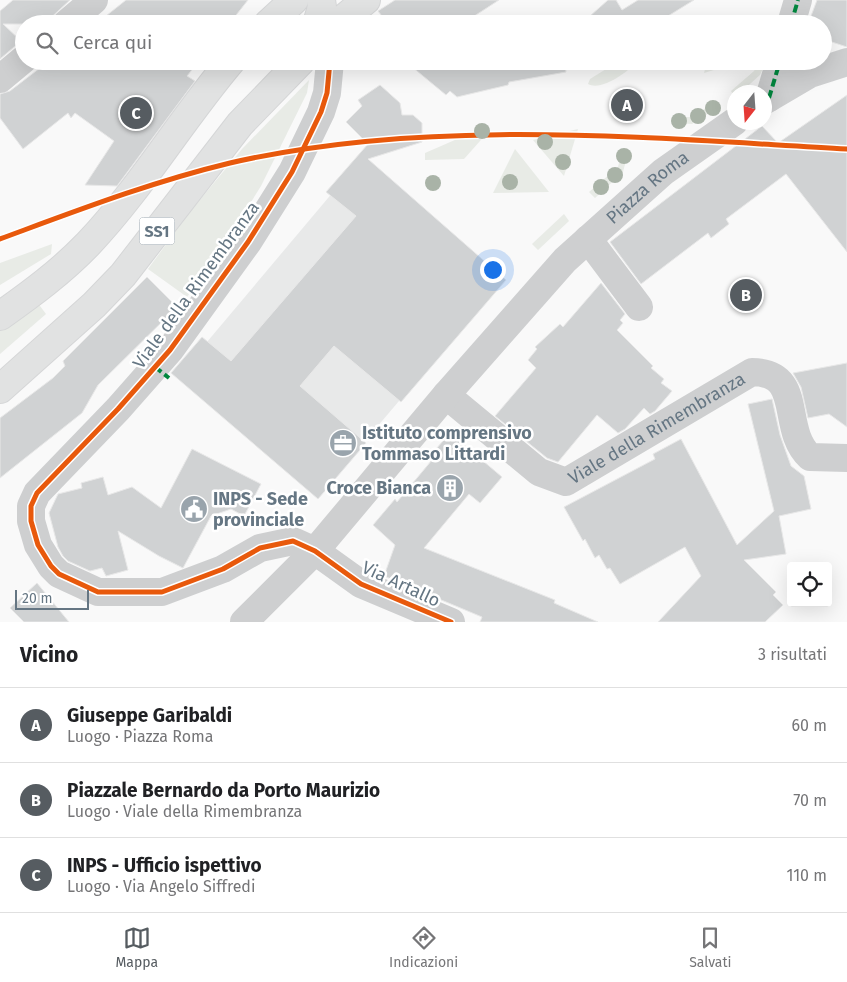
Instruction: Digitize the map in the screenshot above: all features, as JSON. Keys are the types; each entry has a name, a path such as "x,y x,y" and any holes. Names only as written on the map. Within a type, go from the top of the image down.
{"main road":[{"path":"278,15 294,0"},
{"path":"328,15 366,0"},
{"name":"SS1","path":"0,316 47,282 88,244 122,204 202,95 223,70"},
{"path":"199,176 244,104 275,70"},
{"name":"SS1","path":"0,389 94,305 123,275 240,124 292,70"}],"street":[{"path":"76,15 94,0"},
{"path":"794,15 798,0"},
{"path":"832,67 847,62"},
{"path":"0,79 15,66"},
{"name":"Viale della Rimembranza","path":"316,551 293,541 260,548 223,569 162,592 98,592 60,574 51,566 38,545 31,520 31,506 37,493 118,409 170,350 248,242 292,172 322,112 327,93 329,70"},
{"path":"772,85 777,70"},
{"path":"772,97 810,74 822,70"},
{"name":"Piazza Roma","path":"446,395 528,300 588,239 663,172 727,127"},
{"path":"588,239 639,307"},
{"name":"Viale della Rimembranza","path":"446,395 539,472 566,482 752,372 765,372 778,378 786,387 792,422 802,450 810,457 847,458"},
{"path":"255,616 316,551 446,395"},
{"name":"Via Artallo","path":"316,551 361,584 451,622"}],"shaded area":[{"path":"604,70 627,70 608,83 600,85 588,84 590,79"},
{"path":"754,70 762,70 760,75 749,85 738,85"},
{"path":"309,80 307,93 261,186 227,241 187,297 148,269 189,213 242,149"},
{"path":"714,103 717,108 692,124 675,123 675,117 691,117"},
{"path":"489,126 488,132 464,159 425,160 425,153"},
{"path":"578,129 564,176 533,140"},
{"path":"515,149 549,192 493,193"},
{"path":"622,151 628,153 623,172 595,198 589,192 618,167"},
{"path":"360,160 501,281 320,494 180,374"},
{"path":"564,214 569,221 538,250 532,244"},
{"path":"52,244 51,254 0,285 0,263"},
{"path":"37,302 46,314 0,354 0,328"}],"building":[{"path":"13,0 70,0 54,15 15,15 15,24 3,24 15,35 15,47 0,59 0,11"},
{"path":"126,0 248,0 236,15 107,15"},
{"path":"395,0 499,0 476,15 381,15 378,11"},
{"path":"608,0 616,0 622,10 638,0 694,0 670,15 591,15"},
{"path":"817,0 847,0 847,47 832,42 832,15 811,15"},
{"path":"37,70 192,70 187,76 195,81 117,186 85,185 114,141 75,113 71,118 68,113 23,149 0,118 0,94 10,91"},
{"path":"416,70 566,70 566,72 509,82 508,85 457,97 450,91 446,95"},
{"path":"380,85 400,103 402,115 413,115 422,123 422,142 368,159 506,280 401,402 334,346 300,386 366,443 318,499 171,373 202,337 231,361 356,216 326,192 368,144 346,122 362,106 358,100"},
{"path":"847,95 847,252 786,174 726,219 729,224 711,238 708,233 641,284 610,242 757,130 766,130 778,143"},
{"path":"147,277 177,307 98,385 82,413 0,478 0,418 53,378 65,366 63,361"},
{"path":"601,283 625,314 620,320 623,323 617,330 653,366 651,368 664,379 661,383 672,391 655,411 650,414 644,408 625,429 618,433 597,415 558,462 547,458 495,416 536,368 528,360 537,349 535,347 560,324 563,327"},
{"path":"847,363 847,427 829,414 808,418 801,387 793,373"},
{"path":"772,399 780,435 791,466 804,476 811,509 779,516 786,554 744,560 776,592 773,595 783,605 765,622 658,622 701,576 685,547 620,584 610,568 607,569 599,555 595,558 564,507 655,459 653,454 681,439 737,545 774,511 748,404"},
{"path":"450,433 502,477 480,503 469,494 424,548 555,600 554,603 598,622 480,622 482,617 384,576 395,545 373,525 395,499 397,502 432,460 429,457"},
{"path":"192,449 261,484 244,516 231,509 211,516 183,568 118,531 128,570 106,576 102,568 90,571 68,561 63,556 58,547 49,513 58,494 82,488 81,483 103,477 108,495 132,487 161,508"},
{"path":"37,583 69,622 24,622 10,608"}],"marked path":[{"path":"794,15 798,0"},
{"path":"772,88 777,70"},
{"path":"155,367 169,378"}],"cycle path":[{"path":"329,70 327,93 321,112 292,172 248,242 170,350 118,409 37,493 31,506 31,521 38,545 51,566 59,574 98,592 162,592 223,569 260,548 293,541 315,551 361,584 451,622"},
{"path":"0,239 171,179 230,163 305,149 382,140 459,135 616,136 847,149"}],"place":[{"name":"Giuseppe Garibaldi","path":"627,105"},
{"name":"INPS - Ufficio ispettivo","path":"136,113"},
{"name":"Piazzale Bernardo da Porto Maurizio","path":"746,295"},
{"name":"Istituto comprensivo Tommaso Littardi","path":"343,443"},
{"name":"Croce Bianca","path":"450,488"},
{"name":"INPS - Sede provinciale","path":"194,509"}]}
